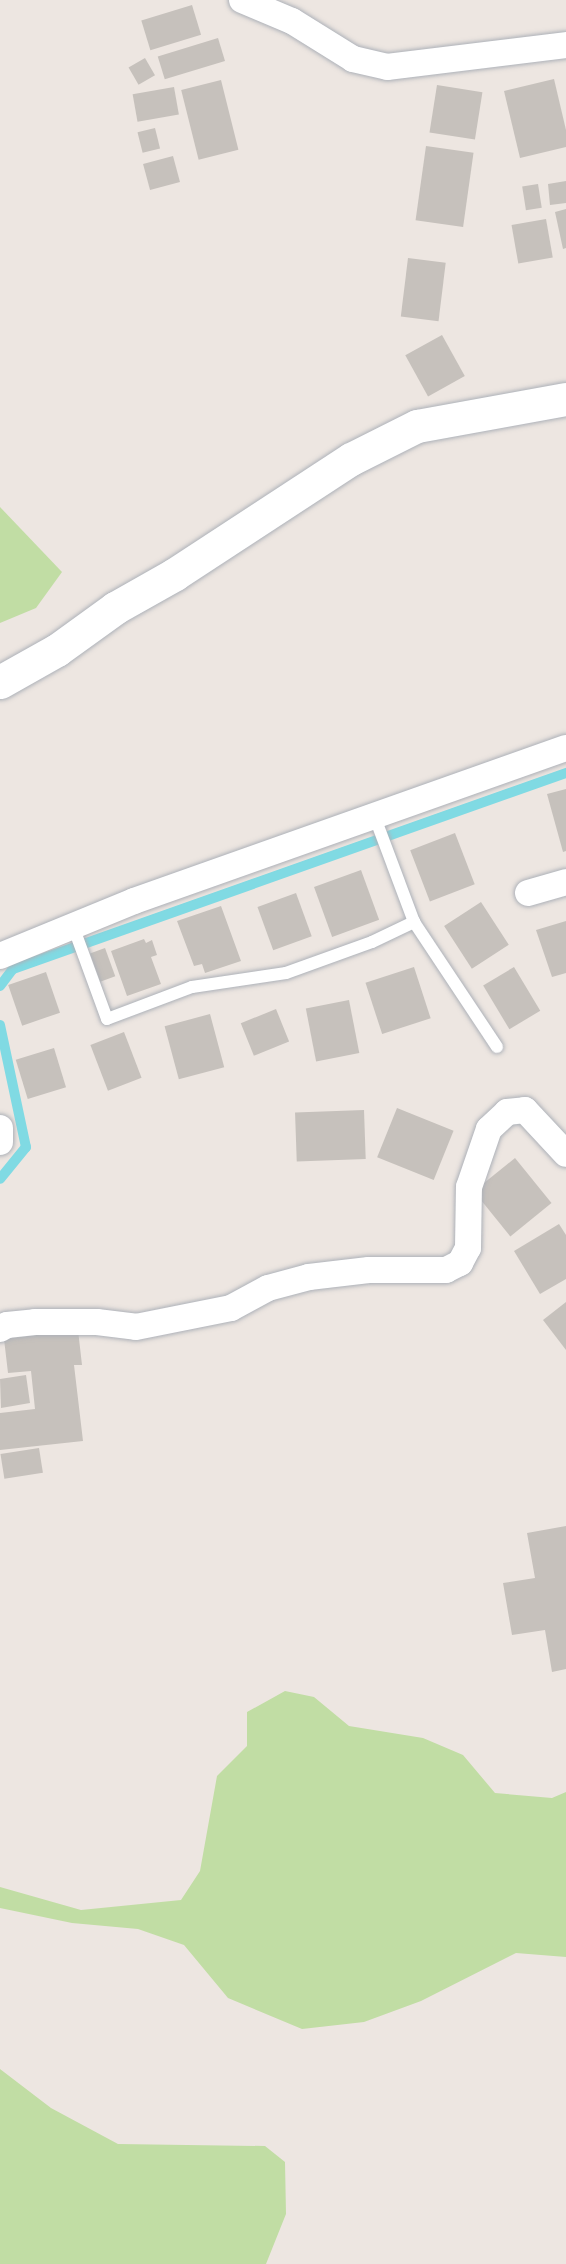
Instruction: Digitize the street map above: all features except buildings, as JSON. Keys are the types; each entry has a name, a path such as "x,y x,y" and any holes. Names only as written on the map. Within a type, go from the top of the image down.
{"street":[{"path":"242,0 292,21 353,59 387,67 566,45"},
{"path":"0,682 57,650 115,608 175,574 351,459 417,426 566,399"},
{"path":"0,956 73,926 374,815 566,748"},
{"path":"528,893 566,882"},
{"path":"0,1329 7,1325 35,1322 97,1322 136,1327 231,1308 268,1288 309,1277 369,1270 446,1270 460,1264 468,1248 469,1187 489,1129 507,1112 524,1110 566,1154"},
{"path":"0,1128 0,1142"}],"lane":[{"path":"374,815 414,922 497,1047"},
{"path":"73,926 107,1019 192,987 286,973 372,942 414,922"}],"green space":[{"path":"0,507 62,572 36,608 0,623"},
{"path":"285,1691 314,1697 349,1726 423,1738 463,1755 495,1793 552,1798 566,1792 566,1957 516,1953 421,2001 364,2022 302,2029 228,1998 184,1945 138,1929 72,1923 0,1908 0,1887 81,1910 181,1900 200,1871 217,1776 247,1746 247,1712"},
{"path":"0,2069 51,2108 118,2144 265,2146 285,2162 286,2214 266,2264 0,2264"}],"waterway":[{"path":"0,986 13,969 566,773"},
{"path":"0,1025 26,1147 0,1179"}]}
